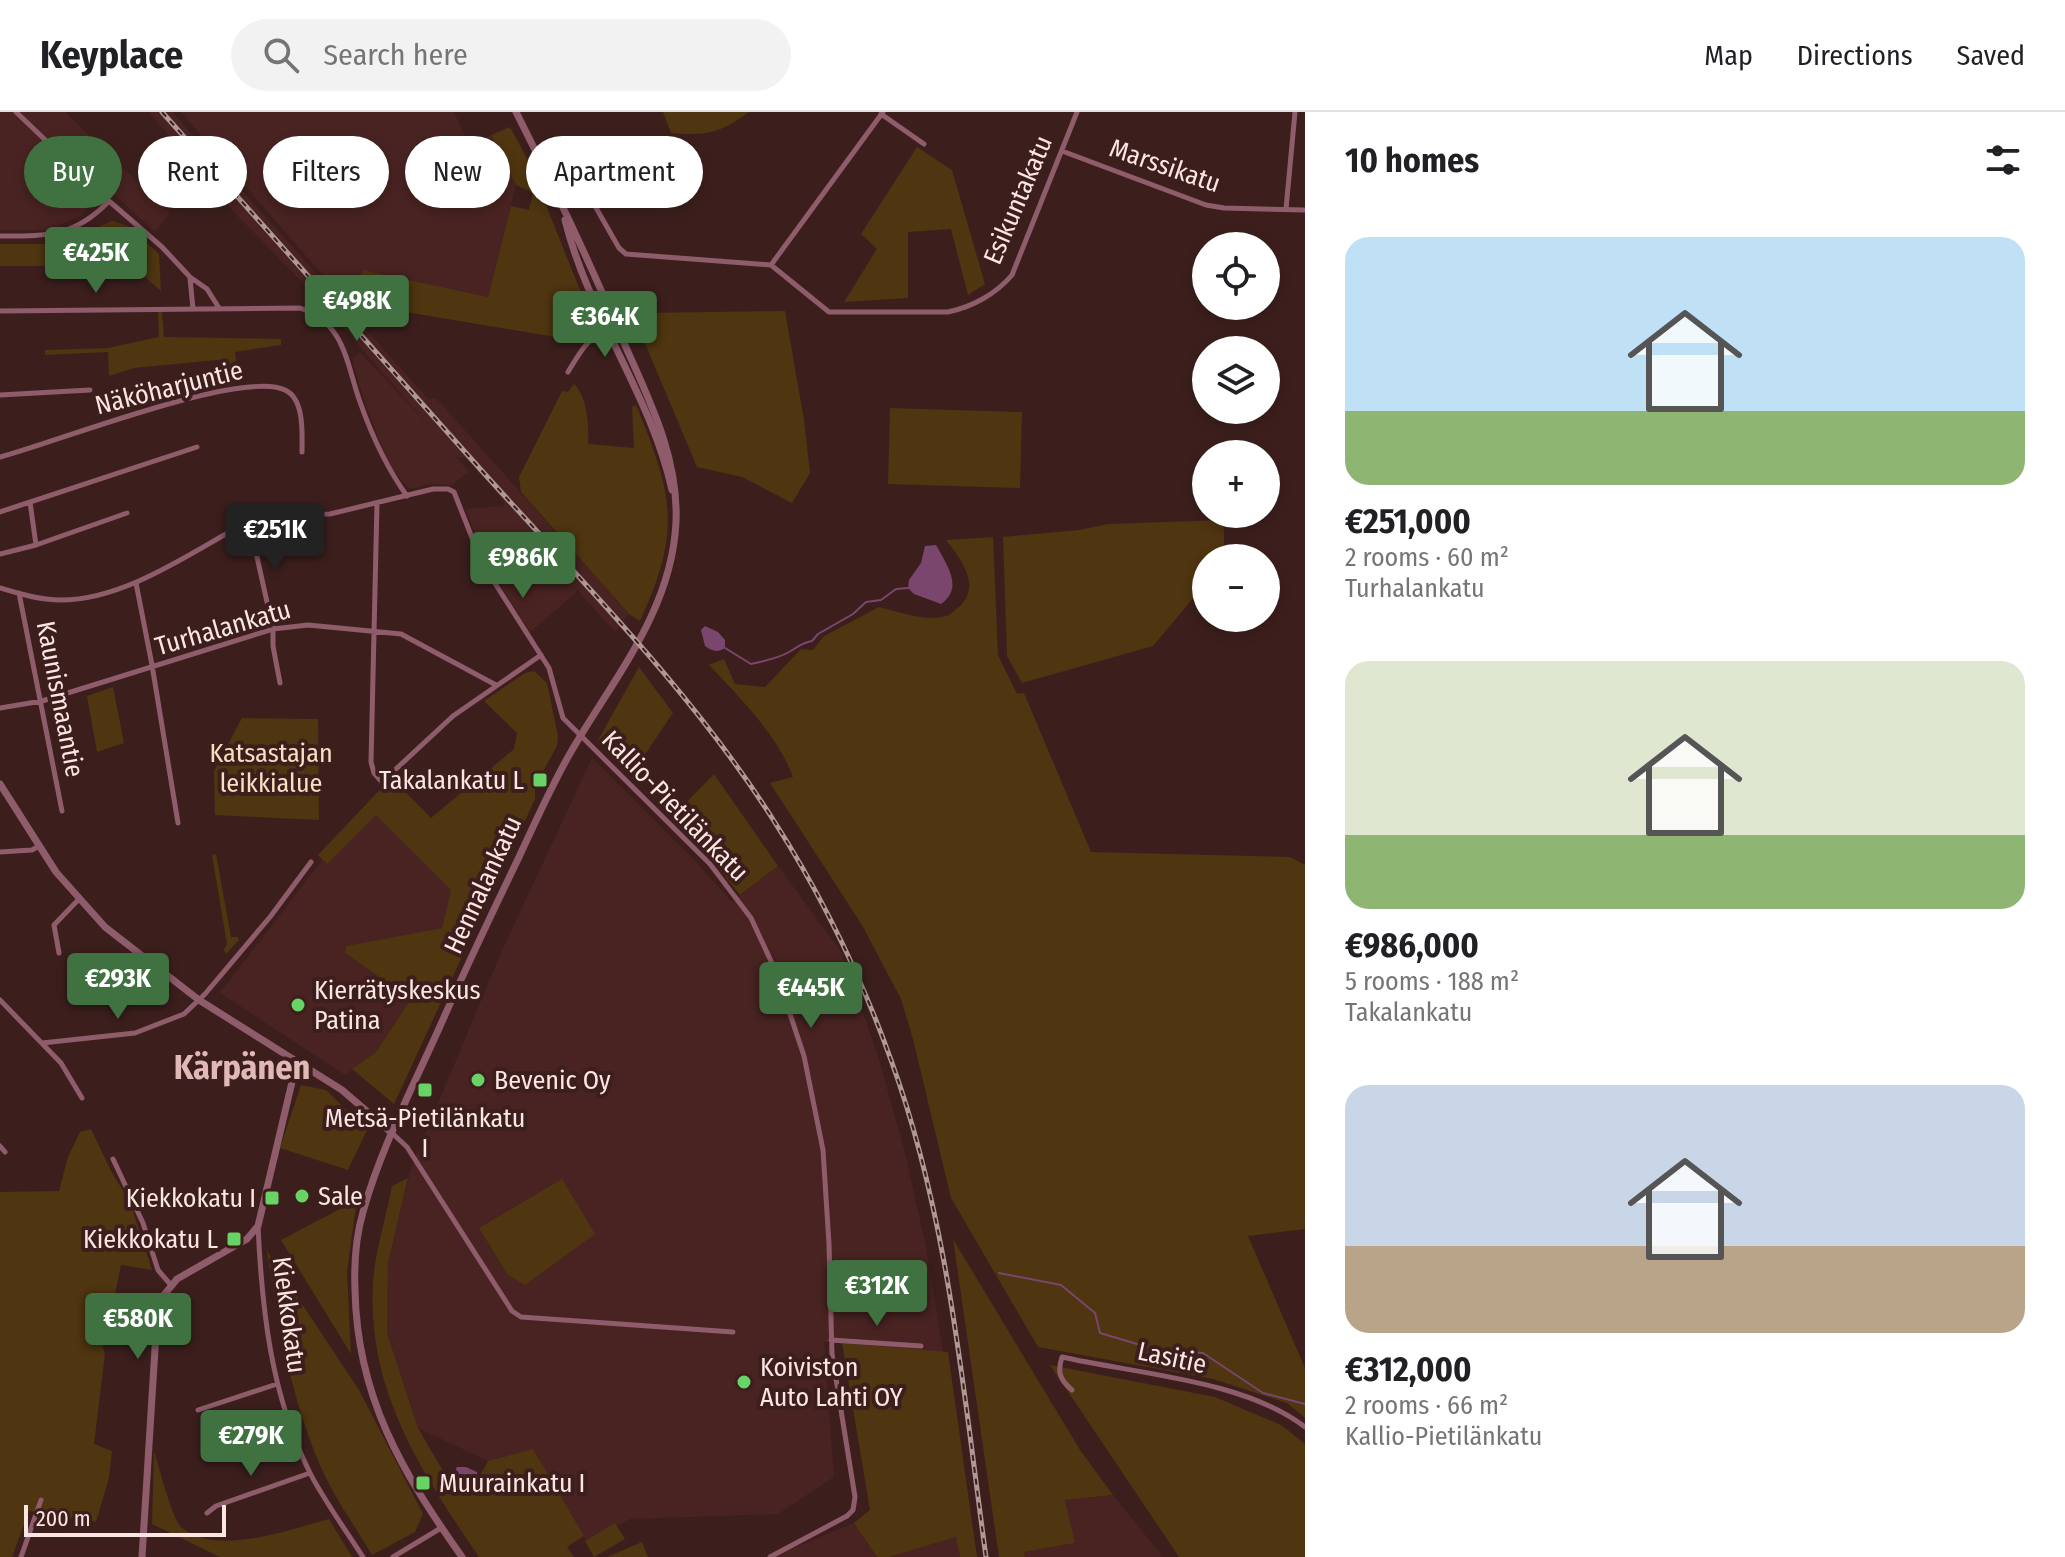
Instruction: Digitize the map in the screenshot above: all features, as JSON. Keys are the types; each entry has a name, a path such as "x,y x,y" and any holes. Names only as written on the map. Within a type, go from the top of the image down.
{"street":[{"path":"16,112 41,136"},
{"name":"Hennalankatu","path":"516,112 527,136"},
{"name":"Esikuntakatu","path":"771,265 829,312 948,312 994,292 1012,275 1077,112"},
{"path":"1286,209 1295,112"},
{"path":"596,208 619,248 626,254 771,265 882,113 924,144"},
{"name":"Marssikatu","path":"1062,151 1206,205 1305,210"},
{"path":"0,236 69,232 102,208"},
{"path":"117,208 162,247 190,277 207,289 219,308"},
{"name":"Hennalankatu","path":"462,1557 391,1446 374,1404 360,1353 354,1278 361,1215 392,1133 552,788 650,623 672,553 676,504 666,462 612,328 569,237 562,208"},
{"path":"190,277 193,309"},
{"path":"0,311 300,308 315,313 337,337 348,358 359,401 385,465 407,496 330,514 267,515 249,521 136,583 80,599 42,599 0,588"},
{"path":"568,372 586,343 612,328"},
{"name":"Näköharjuntie","path":"0,457 221,390 261,385 286,390 293,396 299,410 302,452"},
{"path":"0,395 90,390"},
{"path":"0,512 197,447"},
{"name":"Kallio-Pietilänkatu","path":"407,496 433,489 448,489 458,497 482,563 541,655 555,684 563,718 710,864 751,918 776,972 804,1056 823,1150 831,1340 855,1504 847,1516 770,1557"},
{"path":"30,502 36,545"},
{"path":"377,503 371,762 374,773 382,782 428,738 496,685 541,655"},
{"path":"0,554 36,545 127,513"},
{"path":"249,521 273,629 280,683"},
{"path":"136,583 178,823"},
{"name":"Kaunismaantie","path":"19,593 62,811"},
{"name":"Turhalankatu","path":"0,708 42,701 273,629 308,625 401,634 496,685"},
{"path":"0,784 39,846 79,899 105,927 199,1000 342,1090 407,1147 512,1311 521,1317 733,1332"},
{"path":"0,852 32,850 39,846"},
{"path":"42,1043 135,1033 184,1014 270,917 311,862"},
{"path":"59,953 54,925 79,899"},
{"path":"0,1000 61,1063 82,1098"},
{"name":"Kiekkokatu","path":"297,1061 258,1226 268,1345 277,1384 310,1473 363,1557"},
{"path":"113,1159 143,1223 158,1270 170,1284"},
{"path":"142,1557 159,1305 170,1284 247,1239 258,1226"},
{"path":"831,1340 921,1346"},
{"name":"Lasitie","path":"1072,1390 1062,1381 1058,1369 1062,1357 1219,1388 1287,1413 1305,1427"},
{"path":"198,1410 277,1384"},
{"path":"207,1513 216,1506 310,1473"},
{"path":"21,1557 41,1500"},
{"path":"393,1557 441,1528"}],"shaded area":[{"path":"0,112 65,112 90,136 24,136 24,208 87,208 83,215 47,230 0,230"},
{"path":"149,112 172,112 193,136 169,136"},
{"path":"181,112 454,112 465,136 405,136 405,208 510,208 510,173 516,185 488,297 363,270 346,302 264,208 389,208 389,136 263,136 263,206 247,188 247,136 202,136"},
{"path":"122,167 138,182 138,208 165,208 170,213 155,232 122,201"},
{"path":"247,196 428,399 436,398 629,614 615,632 573,585 577,592 530,632 486,562 466,509 504,506 504,501 466,458 456,457 469,472 451,485 432,484 409,489 388,463 352,359 360,352 432,429 308,288 230,208 247,208"},
{"path":"936,545 952,584 948,598 941,604 914,594 908,588 909,580 921,563 925,546"},
{"path":"705,626 718,632 725,640 725,648 715,651 705,646 701,630"},
{"path":"592,758 732,902 778,866 842,953 878,1056 905,1153 926,1247 943,1352 824,1342 834,1477 778,1514 630,1519 587,1542 533,1450 488,1461 418,1428 387,1334 388,1263 411,1168 500,955"},
{"path":"376,814 451,890 442,928 346,946 345,953 411,999 376,1052 345,1075 220,993 322,860 326,864"},
{"path":"457,1467 477,1472 478,1480 475,1483 460,1480 454,1473"},
{"path":"1113,1495 1163,1557 1025,1557 1024,1552 1074,1543 1065,1500"},
{"path":"854,1523 877,1557 772,1557"},
{"path":"956,1537 960,1557 889,1557"}],"green space":[{"path":"663,112 749,112 721,129 694,134 671,133"},
{"path":"510,127 526,156 526,190 516,185 510,173 510,136 491,135"},
{"path":"917,147 952,170 985,284 968,295 951,229 908,232 908,298 844,302 877,249 861,234"},
{"path":"511,206 529,210 547,208 584,300 567,339 346,302 363,270 488,297"},
{"path":"112,221 128,226 159,254 161,291 133,266 0,266 0,244 67,241"},
{"path":"785,311 810,473 792,503 742,477 697,467 644,341 637,313"},
{"path":"158,312 162,312 164,337 281,339 281,345 235,352 239,382 233,383 228,359 134,368 109,376 108,352 45,355 45,350 108,348 159,337"},
{"path":"574,384 585,404 588,444 634,448 632,407 636,405 665,489 667,537 653,590 640,621 629,614 521,492 519,477 562,391 568,392"},
{"path":"890,408 1022,412 1020,488 888,484"},
{"path":"1192,521 1192,528 1224,528 1224,544 1192,544 1192,600 1153,646 1022,683 1007,656 1003,537 1108,524"},
{"path":"993,537 998,655 1017,694 1024,693 1091,852 1290,857 1305,865 1305,1229 1248,1236 1305,1368 1305,1418 1287,1403 1213,1379 1038,1347 951,1198 901,999 862,925 770,783 793,777 786,761 757,717 709,665 724,659 735,684 765,687 801,649 813,650 824,636 879,607 923,617 949,615 966,599 969,582 963,564 946,540"},
{"path":"639,667 673,713 631,775 597,742"},
{"path":"534,671 547,683 558,736 557,746 535,786 535,799 394,1104 352,1069 376,1052 411,999 345,953 346,946 442,928 451,890 376,815 327,864 318,855 391,778 431,818 514,749 517,733 484,701 525,673"},
{"path":"113,687 124,743 97,752 87,696"},
{"name":"Katsastajan leikkialue","path":"242,718 318,719 319,820 215,815 214,771"},
{"path":"714,774 778,866 740,895 675,814"},
{"path":"216,854 231,937 238,937 239,940 226,954 212,855"},
{"path":"301,1085 326,1090 367,1130 348,1170 280,1148"},
{"path":"91,1129 130,1202 152,1270 121,1265 115,1294 99,1334 105,1354 94,1444 112,1451 109,1478 96,1522 29,1511 12,1557 0,1557 0,1192 59,1191 68,1157 80,1132"},
{"path":"408,1178 388,1263 387,1333 418,1428 443,1471 464,1486 475,1485 488,1461 533,1449 584,1536 567,1547 574,1557 479,1557 437,1493 402,1428 379,1359 373,1322 373,1283 392,1186"},
{"path":"562,1179 595,1234 525,1285 508,1275 479,1228"},
{"path":"357,1200 347,1271 351,1354 281,1240"},
{"path":"953,1239 1080,1450 1113,1495 1065,1500 1075,1543 1024,1552 1025,1557 999,1557"},
{"path":"267,1251 359,1390 423,1514 415,1532 372,1555 331,1488 301,1413 287,1360"},
{"path":"842,1343 948,1352 977,1557 960,1557 956,1537 889,1557 877,1557 854,1523 870,1510"},
{"path":"1050,1365 1215,1397 1281,1425 1305,1444 1305,1557 1179,1557"},
{"path":"154,1451 177,1522 196,1536 232,1541 329,1519 352,1557 220,1557 152,1524"},
{"path":"615,1523 625,1539 594,1557 585,1541"},
{"path":"642,1542 648,1557 607,1557"}],"waterway":[{"path":"725,648 751,664 775,658 812,641 866,602 881,600 896,589 908,588"},
{"path":"999,1273 1061,1285 1095,1313 1100,1333 1154,1349 1203,1353 1263,1393 1305,1404"}],"railway":[{"path":"162,112 673,684 742,774 808,878 839,937 879,1029 911,1120 927,1181 952,1306 986,1557"}],"place":[{"name":"Takalankatu L","path":"540,780"},
{"name":"Kierrätyskeskus Patina","path":"298,1005"},
{"name":"Bevenic Oy","path":"478,1080"},
{"name":"Metsä-Pietilänkatu I","path":"425,1090"},
{"name":"Sale","path":"302,1196"},
{"name":"Kiekkokatu I","path":"272,1198"},
{"name":"Kiekkokatu L","path":"234,1239"},
{"name":"Koiviston Auto Lahti OY","path":"744,1382"},
{"name":"Muurainkatu I","path":"423,1483"}],"district":[{"name":"Kärpänen","path":"242,1067"}]}
